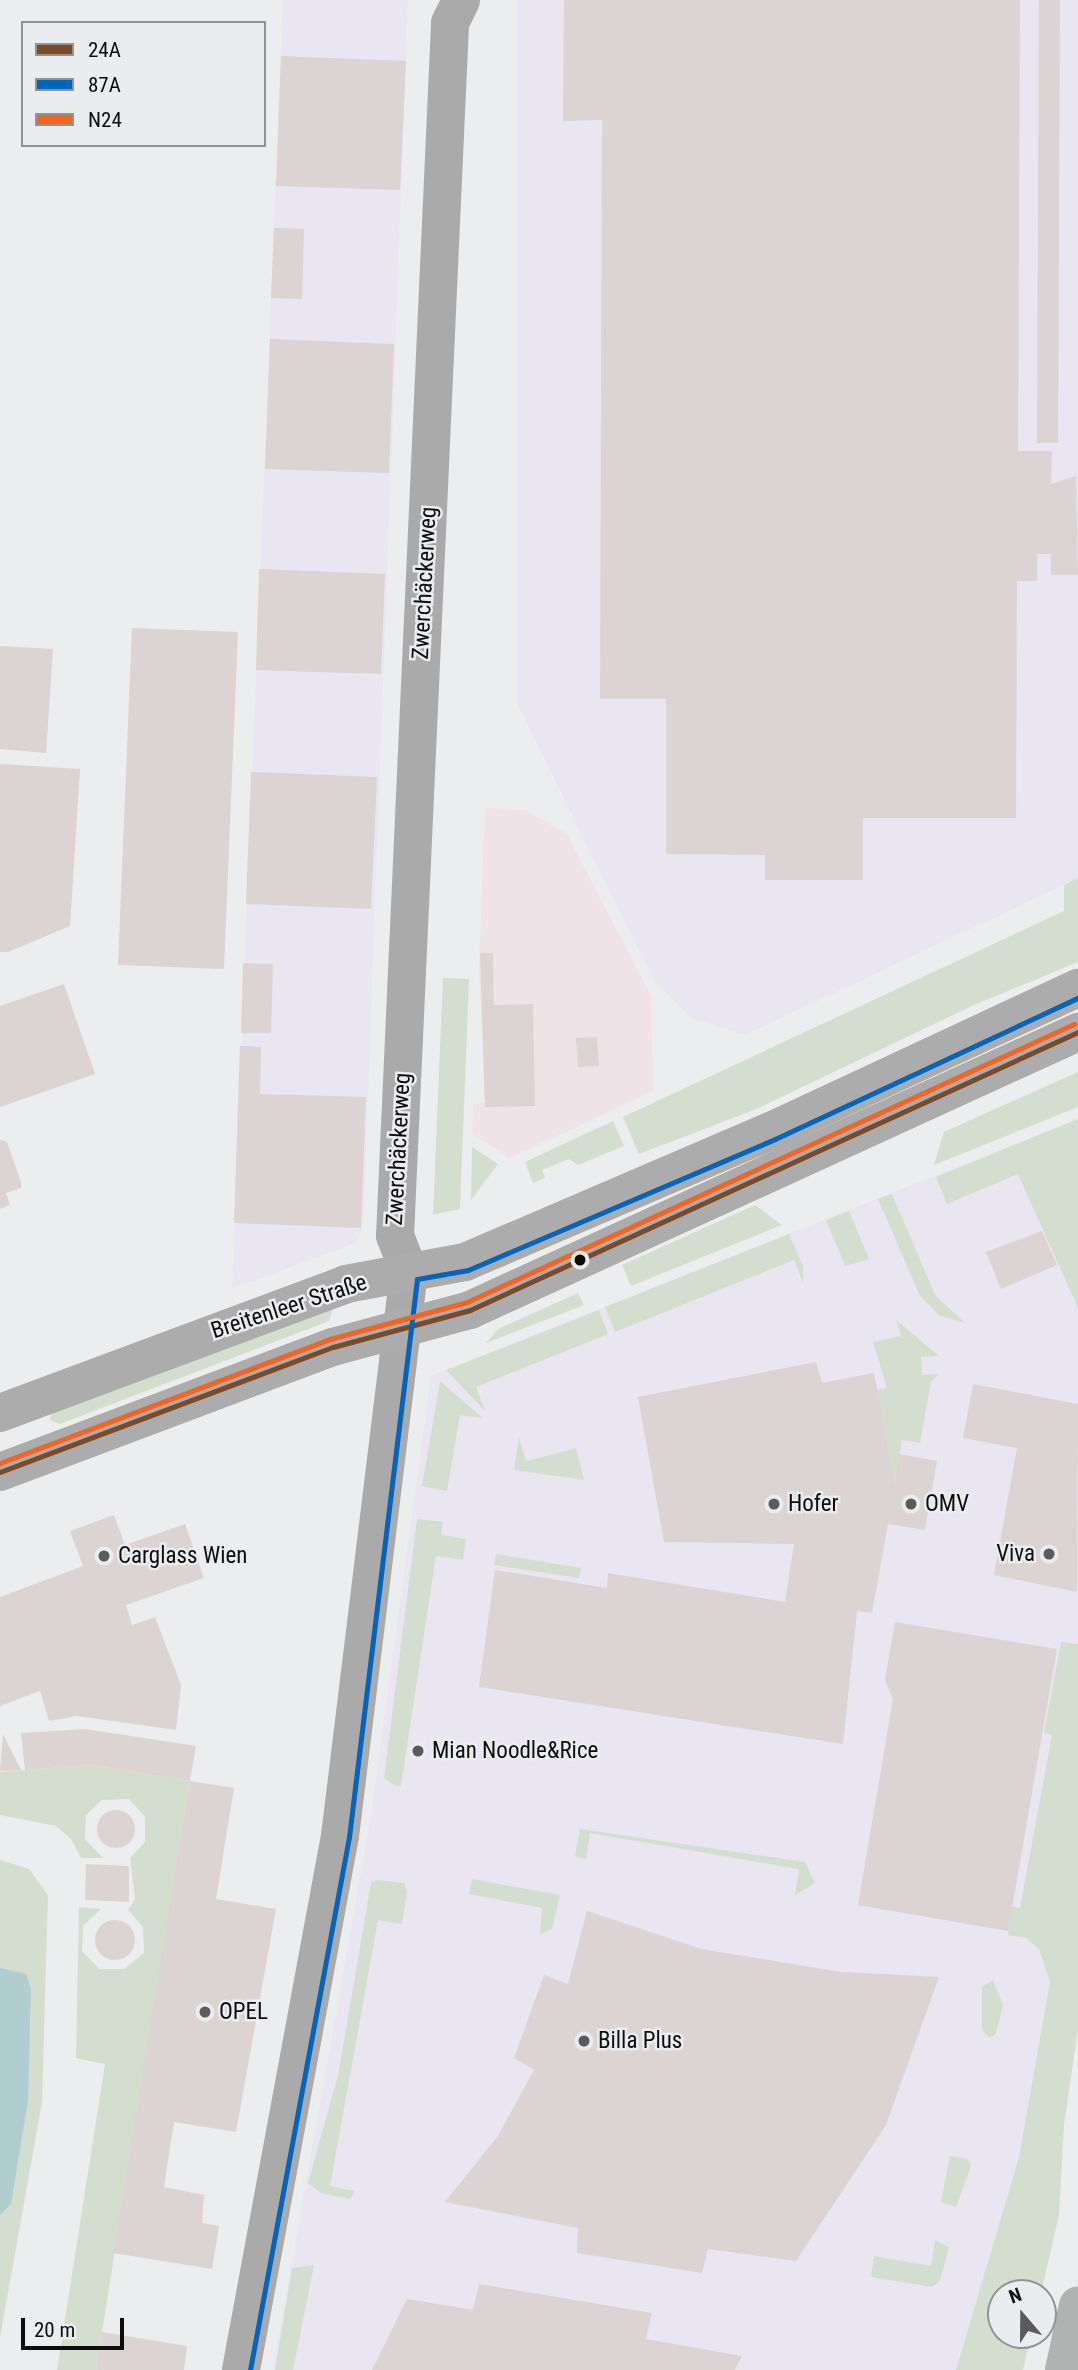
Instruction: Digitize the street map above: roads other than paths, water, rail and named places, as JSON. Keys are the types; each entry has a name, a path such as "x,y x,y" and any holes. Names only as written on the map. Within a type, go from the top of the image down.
{"highway":[{"path":"1064,2370 1078,2305"}],"main road":[{"name":"Breitenleer Straße","path":"0,1413 346,1284 466,1262 771,1131 1078,988"},
{"path":"0,1472 332,1347 470,1310 1078,1032"}],"street":[{"name":"Zwerchäckerweg","path":"241,2370 340,1836 409,1272 395,1236 450,23 461,0"}],"water":[{"path":"0,1968 26,1974 31,1989 28,2101 11,2204 0,2215"}],"place":[{"name":"Hofer","path":"774,1504"},
{"name":"OMV","path":"911,1504"},
{"name":"Viva","path":"1049,1554"},
{"name":"Carglass Wien","path":"104,1556"},
{"name":"Mian Noodle&Rice","path":"418,1751"},
{"name":"OPEL","path":"205,2012"},
{"name":"Billa Plus","path":"584,2041"}]}
